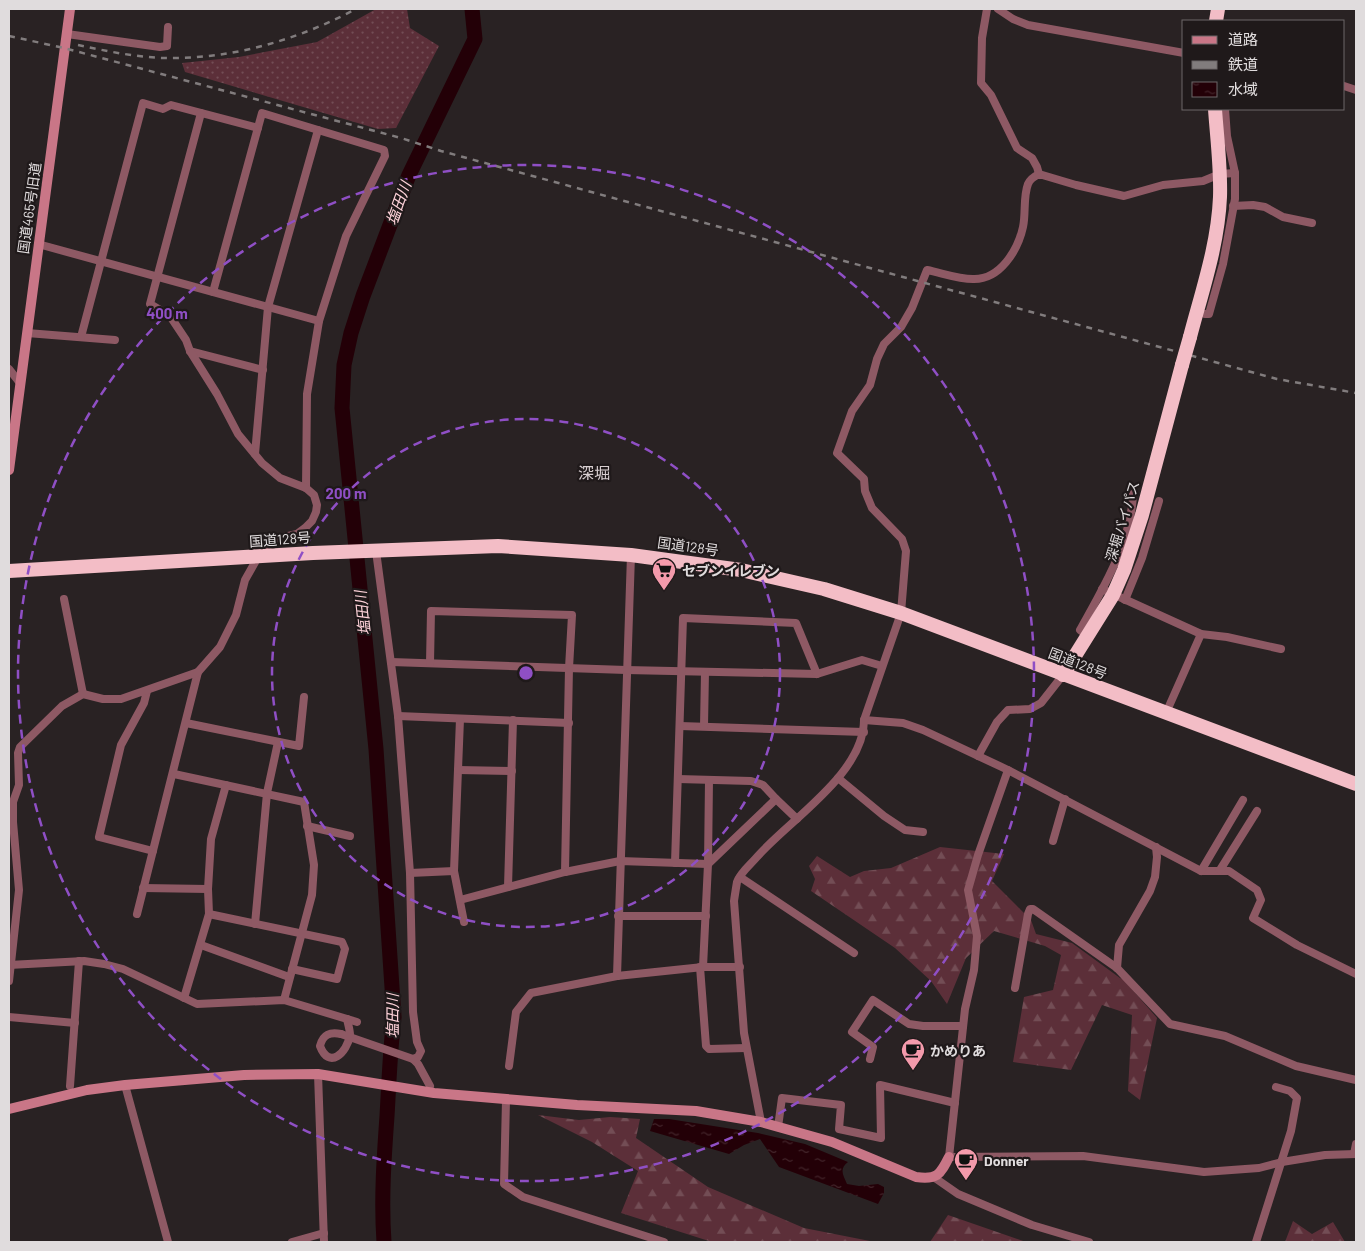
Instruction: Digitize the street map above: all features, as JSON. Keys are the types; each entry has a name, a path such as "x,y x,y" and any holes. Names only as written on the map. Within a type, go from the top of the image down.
{"highway":[{"path":"1215,110 1220,174"},
{"name":"深堀バイパス","path":"1063,675 1114,595 1142,515 1216,233 1220,199 1220,174"},
{"name":"国道128号","path":"9,572 313,553 498,546 631,555 741,570 824,589 900,613 1356,784"}],"street":[{"name":"国道465号旧道","path":"9,470 70,9"},
{"path":"987,9 982,38 981,83 992,95 1017,148 1032,158 1039,174"},
{"path":"998,9 1013,19 1028,25 1182,53"},
{"path":"67,34 160,47 168,46 168,27"},
{"path":"81,337 143,103 163,109 171,105 258,128"},
{"path":"1205,314 1210,314 1233,206 1235,173 1227,136 1225,110"},
{"path":"137,914 174,774 198,672 220,647 236,615 245,580 258,557 276,539 296,534 306,528 316,512 314,495 306,488 280,478 262,464 238,434 217,394 190,351 186,340 170,316 150,304 201,113"},
{"path":"213,292 262,113 384,150 385,156 346,236 319,321 307,394 306,488"},
{"path":"255,454 264,370 268,307 318,130"},
{"path":"761,1122 744,1033 734,900 740,877 767,845 797,819 838,778 857,750 864,732 864,720 900,613 906,551 902,539 872,508 865,491 864,479 837,453 852,411 870,385 877,359 884,344 901,327 912,308 927,270 973,279 984,278 1002,267 1015,248 1023,228 1028,183 1034,176 1039,174 1124,196 1162,186 1203,181 1220,174 1235,173"},
{"path":"1233,206 1265,207 1283,217 1312,223"},
{"path":"38,244 319,321"},
{"path":"27,333 116,340"},
{"path":"190,351 264,370"},
{"path":"9,368 20,383"},
{"path":"1114,595 1116,560 1132,513 1133,494"},
{"path":"1114,595 1142,558 1159,501"},
{"path":"376,551 398,716 410,873 413,1012 417,1042 421,1051 418,1057 413,1059"},
{"path":"617,976 631,555"},
{"path":"1114,595 1201,634 1227,636 1282,649"},
{"path":"64,599 84,694"},
{"path":"430,664 431,611 572,615 569,668 565,872"},
{"path":"675,863 683,618 796,623 818,674"},
{"path":"1166,713 1201,634"},
{"path":"391,662 818,674 862,660 882,666"},
{"path":"9,980 19,890 12,858 13,802 19,785 18,753 20,747 62,706 84,694 103,699 120,699 198,672"},
{"path":"704,726 705,672"},
{"path":"978,756 997,722 1008,710 1030,709 1041,704 1063,675"},
{"path":"146,691 144,703 121,745 99,837 153,850"},
{"path":"186,723 299,746 304,697"},
{"path":"398,716 569,723"},
{"path":"460,719 454,871 464,922"},
{"path":"508,887 514,720"},
{"path":"864,720 903,722 1008,770 1201,870 1229,871 1257,890 1261,900 1253,918 1297,945 1356,974"},
{"path":"680,726 864,732"},
{"path":"255,924 267,793 278,742"},
{"path":"9,766 19,766"},
{"path":"458,770 512,770"},
{"path":"935,1178 943,1170 949,1157 965,1009 974,970 977,936 968,890 978,855 1008,770"},
{"path":"174,774 304,802 314,865 312,895 300,934 284,1000"},
{"path":"838,778 884,816 905,830 923,832"},
{"path":"678,779 750,781 763,785 797,819"},
{"path":"709,780 708,864 702,967 706,1046 709,1049 746,1048"},
{"path":"184,998 209,914 208,889 211,840 226,785"},
{"path":"460,900 565,872 620,861 708,864 776,799"},
{"path":"1053,841 1065,799"},
{"path":"1201,870 1243,800"},
{"path":"1220,870 1257,811"},
{"path":"307,826 350,836"},
{"path":"1116,968 1119,945 1150,891 1155,877 1156,847"},
{"path":"410,873 454,871"},
{"path":"740,877 854,953"},
{"path":"143,888 208,889"},
{"path":"1014,988 1028,914 1030,910 1035,910 1116,968 1170,1024 1225,1036 1296,1066 1356,1080"},
{"path":"209,914 342,942 345,949 337,979 292,969"},
{"path":"618,916 706,916"},
{"path":"201,945 289,977"},
{"path":"10,964 79,961 104,964 123,969 197,1004 284,1000 357,1022"},
{"path":"70,1086 79,961"},
{"path":"510,1066 516,1012 531,993 617,976 702,967 740,967"},
{"path":"870,1058 872,1047 852,1032 873,1000 908,1024 964,1026"},
{"path":"9,1016 75,1023"},
{"path":"347,1019 350,1034 343,1053 332,1058 325,1055 320,1046 322,1039 327,1034 341,1034 413,1059 418,1064 432,1090"},
{"path":"318,1074 324,1242"},
{"path":"9,1109 86,1090 125,1085 244,1076 318,1074 506,1100 696,1111 761,1122 832,1142 916,1177 935,1178 958,1194 1032,1225 1090,1242"},
{"path":"125,1085 168,1242"},
{"path":"778,1127 782,1098 841,1105 839,1130 881,1138 880,1085 955,1103"},
{"path":"1256,1242 1291,1131 1297,1098 1290,1091 1276,1087"},
{"path":"506,1100 504,1184 523,1198 664,1242"},
{"path":"949,1157 1083,1156 1204,1172 1259,1168 1325,1155 1355,1154 1356,1144"},
{"path":"292,1242 324,1233"}],"green space":[{"path":"376,9 407,9 410,28 439,46 396,128 378,129 185,72 182,63 239,57 317,42"},
{"path":"940,847 1004,854 992,881 1031,920 1036,934 1072,943 1123,979 1157,1018 1140,1100 1128,1091 1132,1015 1102,1005 1071,1070 1013,1062 1024,997 1053,990 1061,955 1045,946 994,931 966,958 947,1004 931,981 895,948 811,891 815,879 809,866 817,856 850,877 864,871 891,868"},
{"path":"538,1115 579,1120 610,1117 640,1119 636,1138 708,1187 804,1228 875,1242 712,1242 621,1213 638,1171 592,1142"},
{"path":"948,1215 1026,1242 930,1242"},
{"path":"1293,1221 1312,1234 1333,1222 1345,1242 1285,1242"}],"water":[{"path":"654,1119 669,1119 758,1133 805,1144 848,1162 843,1167 843,1175 847,1184 859,1186 878,1184 884,1187 884,1193 878,1204 779,1167 760,1139 744,1145 729,1154 650,1131"}],"waterway":[{"name":"塩田川","path":"384,1242 384,1163 394,1017 376,749 342,408 344,365 351,333 363,296 409,175 475,39 472,9"}],"railway":[{"path":"78,45 140,56 201,57 247,50 270,44 314,29 356,9"},
{"path":"9,36 64,48 401,138 441,151 1277,379 1356,393"}],"place":[{"name":"セブンイレブン","path":"664,591"},
{"name":"かめりあ","path":"913,1071"},
{"name":"Donner","path":"966,1181"}],"district":[{"name":"深堀","path":"594,472"}]}
